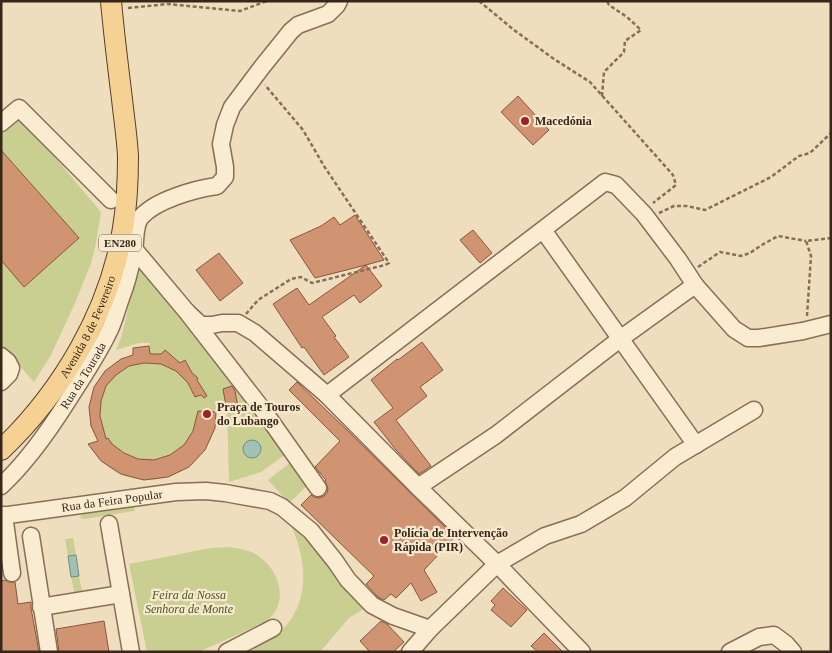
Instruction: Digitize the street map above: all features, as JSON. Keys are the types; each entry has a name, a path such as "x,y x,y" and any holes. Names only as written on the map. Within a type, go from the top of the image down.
{"main road":[{"name":"Avenida 8 de Fevereiro","path":"1,450 41,408 72,362 98,313 128,243 128,154 111,5"}],"street":[{"path":"256,74 291,31 298,25 328,14 339,1"},
{"name":"Rua da Tourada","path":"1,486 52,426 111,327 122,296 128,243 137,227 139,218 151,209 176,196 217,186 225,177 221,144 225,125 232,107 256,74"},
{"path":"1,123 19,108 111,200"},
{"path":"327,395 605,182 616,185 651,214 692,280 734,329 748,338 759,338 831,324"},
{"path":"543,230 696,444"},
{"path":"128,243 187,312 263,410 318,488"},
{"path":"418,487 496,435 620,339 692,280"},
{"path":"187,312 201,325 238,323 255,333 327,395 497,564 582,652"},
{"path":"1,356 8,362 11,368 9,374 1,382"},
{"path":"410,652 430,628 497,564 545,536 580,524 626,498 675,457 754,410"},
{"name":"Rua da Feira Popular","path":"3,516 176,492 225,492 270,501 282,506 312,531 348,580 372,605 393,616 430,628"},
{"path":"3,516 6,573 36,570"},
{"path":"109,524 131,652"},
{"path":"31,536 49,652"},
{"path":"41,607 121,594"},
{"path":"227,652 273,628"},
{"path":"730,652 759,637 774,635 793,652"}],"path":[{"path":"111,5 168,4 240,11 267,1"},
{"path":"479,1 514,30 590,82 673,175 676,185 650,206 651,214 674,206 687,206 705,210 771,177 799,156 810,153 831,133"},
{"path":"602,96 604,72 624,52 625,41 641,30 627,17 609,5 607,1"},
{"path":"238,323 258,300 291,279 301,276 312,283 389,263 324,166 303,130 256,74"},
{"path":"692,280 720,252 741,256 750,253 778,236 806,242 831,238"},
{"path":"806,242 811,256 806,330"}],"green space":[{"path":"21,117 101,212 91,263 51,355 34,382 1,345 1,134"},
{"path":"140,267 231,377 286,454 261,472 229,482 227,412 216,412 215,427 211,438 195,460 174,474 162,478 149,480 122,475 107,466 88,444 98,441 91,426 94,387 133,355 133,348 149,346 150,343 139,343 116,350"},
{"path":"291,462 309,484 289,503 268,480"},
{"path":"134,507 134,511 85,519 80,518 84,514"},
{"path":"289,522 305,529 367,607 349,618 320,652 246,652 273,638 288,624 296,611 301,596 303,566 300,551"},
{"path":"73,538 76,555 68,556 65,539"},
{"name":"Feira da Nossa Senhora de Monte","path":"229,547 254,553 273,570 277,578 280,595 276,611 266,621 197,652 147,652 129,564 211,548"},
{"path":"79,576 82,591 74,592 71,577"}],"water":[{"path":"252,440 258,443 261,449 258,455 252,458 246,455 243,449 246,443"},
{"path":"76,555 79,576 71,577 68,556"}],"building":[{"name":"Macedónia","path":"518,96 549,130 533,145 501,112"},
{"path":"1,150 79,238 24,287 1,260"},
{"path":"355,215 384,260 315,278 290,240 321,226 334,217 340,225"},
{"path":"473,230 492,253 480,263 460,240"},
{"path":"219,253 243,283 220,301 196,270"},
{"path":"366,265 382,286 360,303 354,295 322,317 349,357 324,375 304,347 302,348 273,304 297,288 309,305"},
{"path":"422,342 443,370 420,387 427,396 396,420 431,466 419,474 396,450 374,422 393,408 371,380"},
{"name":"Praça de Touros do Lubango","path":"149,346 150,354 161,354 165,350 180,363 185,360 192,373 198,378 197,380 207,396 204,398 201,395 195,397 188,383 176,371 161,364 144,363 129,366 116,375 106,386 101,401 100,416 106,439 108,438 112,444 124,453 138,459 154,460 170,455 184,445 193,431 198,411 216,412 215,428 205,450 189,467 168,477 144,480 121,474 101,461 88,444 98,441 91,426 89,407 94,387 105,371 121,359 133,355 133,348"},
{"path":"297,382 455,537 424,570 437,592 421,601 411,583 396,598 391,594 384,600 378,597 366,584 374,576 301,505 311,495 319,498 327,493 326,480 315,467 340,441 289,390"},
{"path":"232,386 235,391 239,412 227,412 223,389"},
{"path":"1,581 15,582 18,604 31,602 39,652 1,652"},
{"path":"503,588 527,610 511,627 491,610 495,605 491,601"},
{"path":"104,621 109,652 59,652 56,629"},
{"path":"381,621 387,624 404,642 393,652 370,652 360,641"},
{"path":"544,633 563,652 538,652 531,646"}],"place":[{"name":"Macedónia","path":"525,121"},
{"name":"Praça de Touros do Lubango","path":"207,414"},
{"name":"Polícia de Intervenção Rápida (PIR)","path":"384,540"}]}
